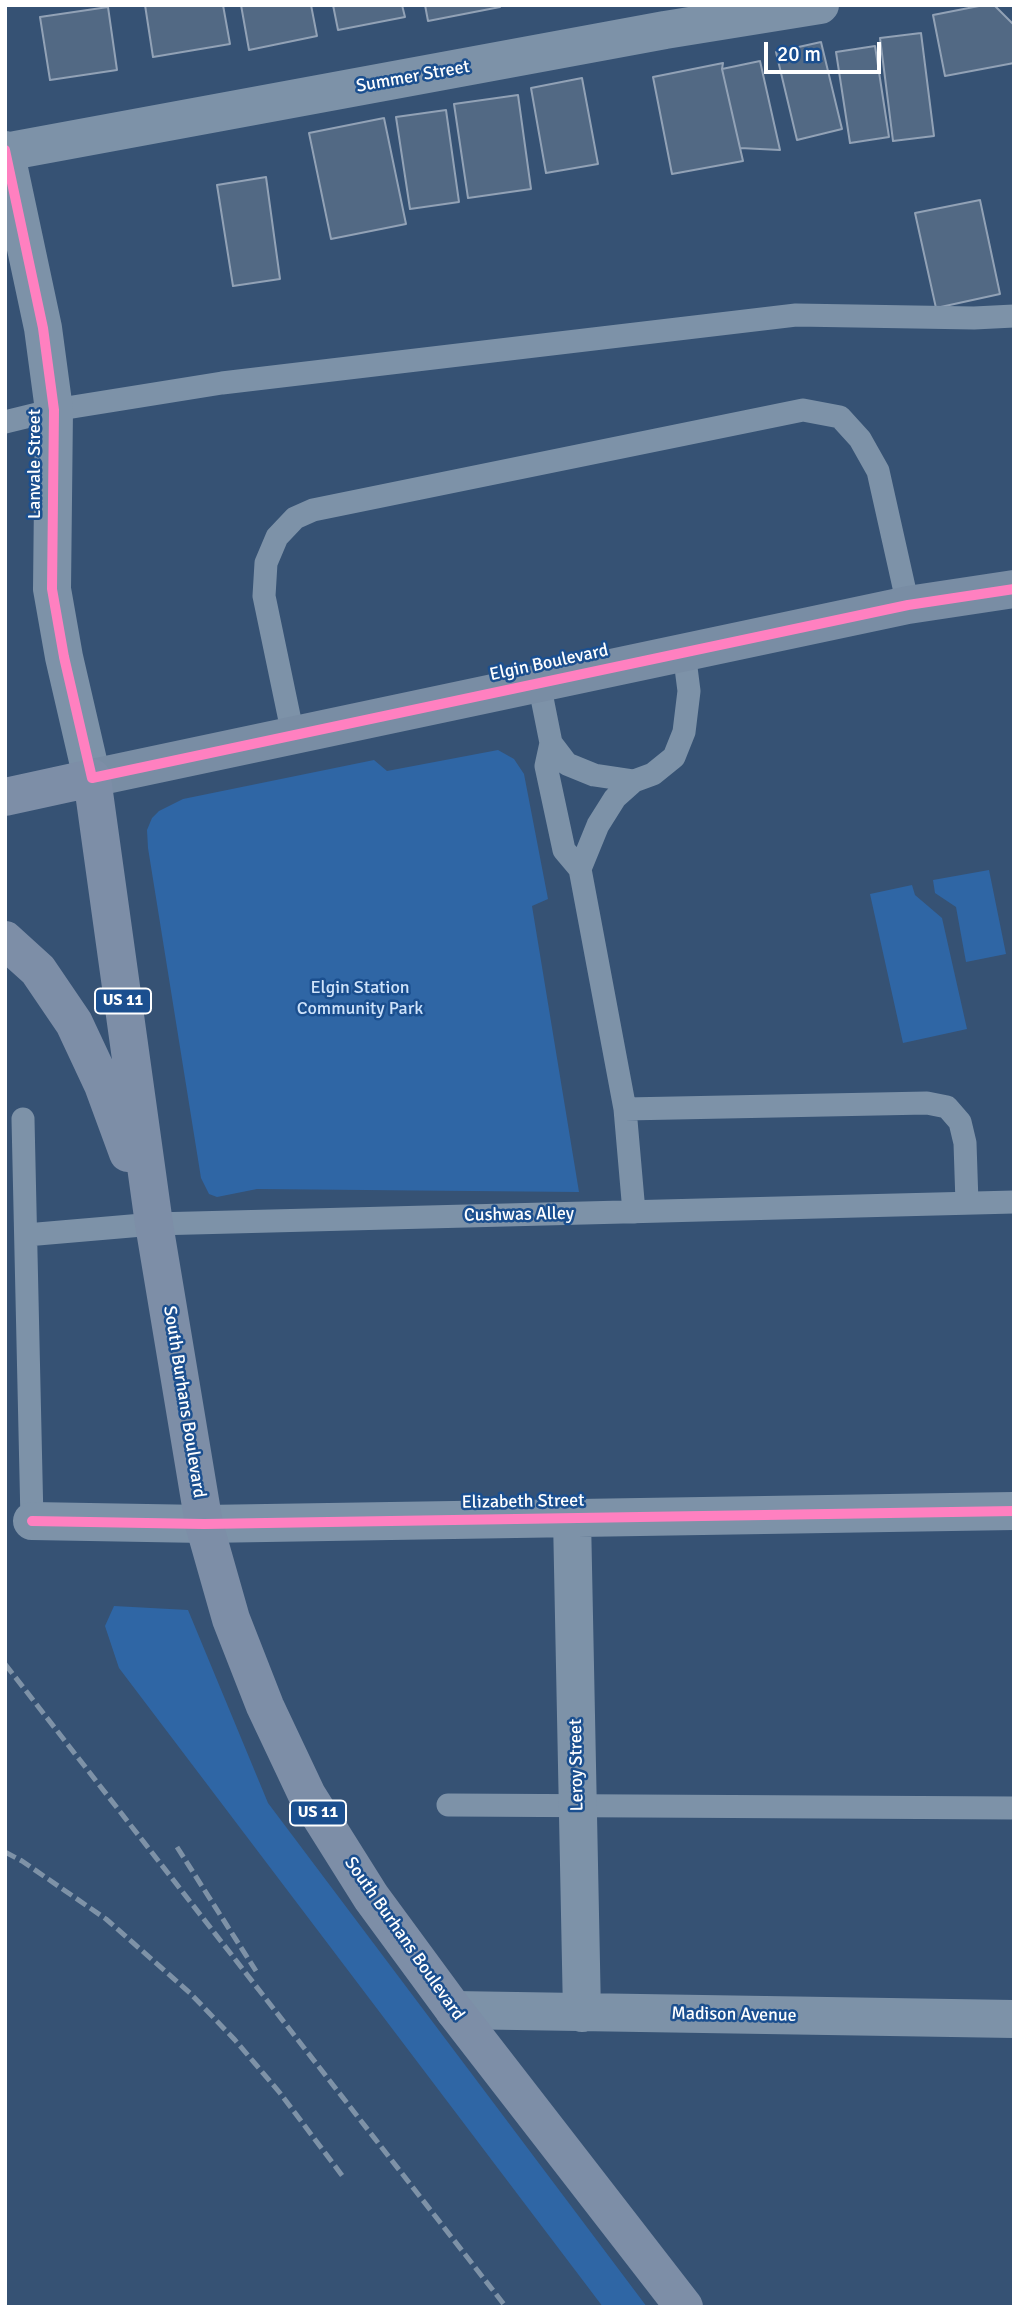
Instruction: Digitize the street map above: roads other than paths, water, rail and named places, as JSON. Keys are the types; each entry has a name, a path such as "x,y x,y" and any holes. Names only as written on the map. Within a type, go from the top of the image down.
{"main road":[{"path":"5,797 92,778"},
{"name":"South Burhans Boulevard","path":"92,778 154,1224 204,1524 231,1619 265,1706 307,1795 371,1896 454,2010 684,2307"},
{"name":"US 11","path":"5,940 38,970 74,1023 103,1084 154,1224"}],"street":[{"name":"Summer Street","path":"5,152 661,18 820,5"},
{"name":"Lanvale Street","path":"5,152 43,328 54,410 52,589 64,657 92,778"},
{"name":"Elgin Boulevard","path":"92,778 908,605 1014,589"},
{"name":"Elizabeth Street","path":"32,1521 204,1524 1014,1511"},
{"name":"Leroy Street","path":"572,1518 582,2012"},
{"name":"Madison Avenue","path":"454,2010 1014,2019"}],"lane":[{"path":"5,422 54,410 236,381 796,315 974,318 1014,316"},
{"path":"293,735 264,596 266,563 277,537 295,518 313,510 803,410 839,417 860,439 878,471 908,605"},
{"path":"580,869 598,825 615,798 634,781 653,774 674,757 684,732 689,691 684,652"},
{"path":"539,682 551,743 546,766 564,850 580,869 625,1109 634,1212"},
{"path":"551,743 567,764 594,775 634,781"},
{"path":"625,1109 928,1103 947,1107 960,1122 965,1143 967,1203"},
{"path":"23,1119 32,1521"},
{"name":"Cushwas Alley","path":"26,1235 154,1224 1014,1202"},
{"path":"448,1805 1014,1808"}],"railway":[{"path":"5,1664 506,2307"},
{"path":"177,1847 256,1971"},
{"path":"5,1852 106,1919 190,1993 280,2093 344,2178"}],"park label":[{"name":"Elgin Station Community Park","path":"360,998"}]}
